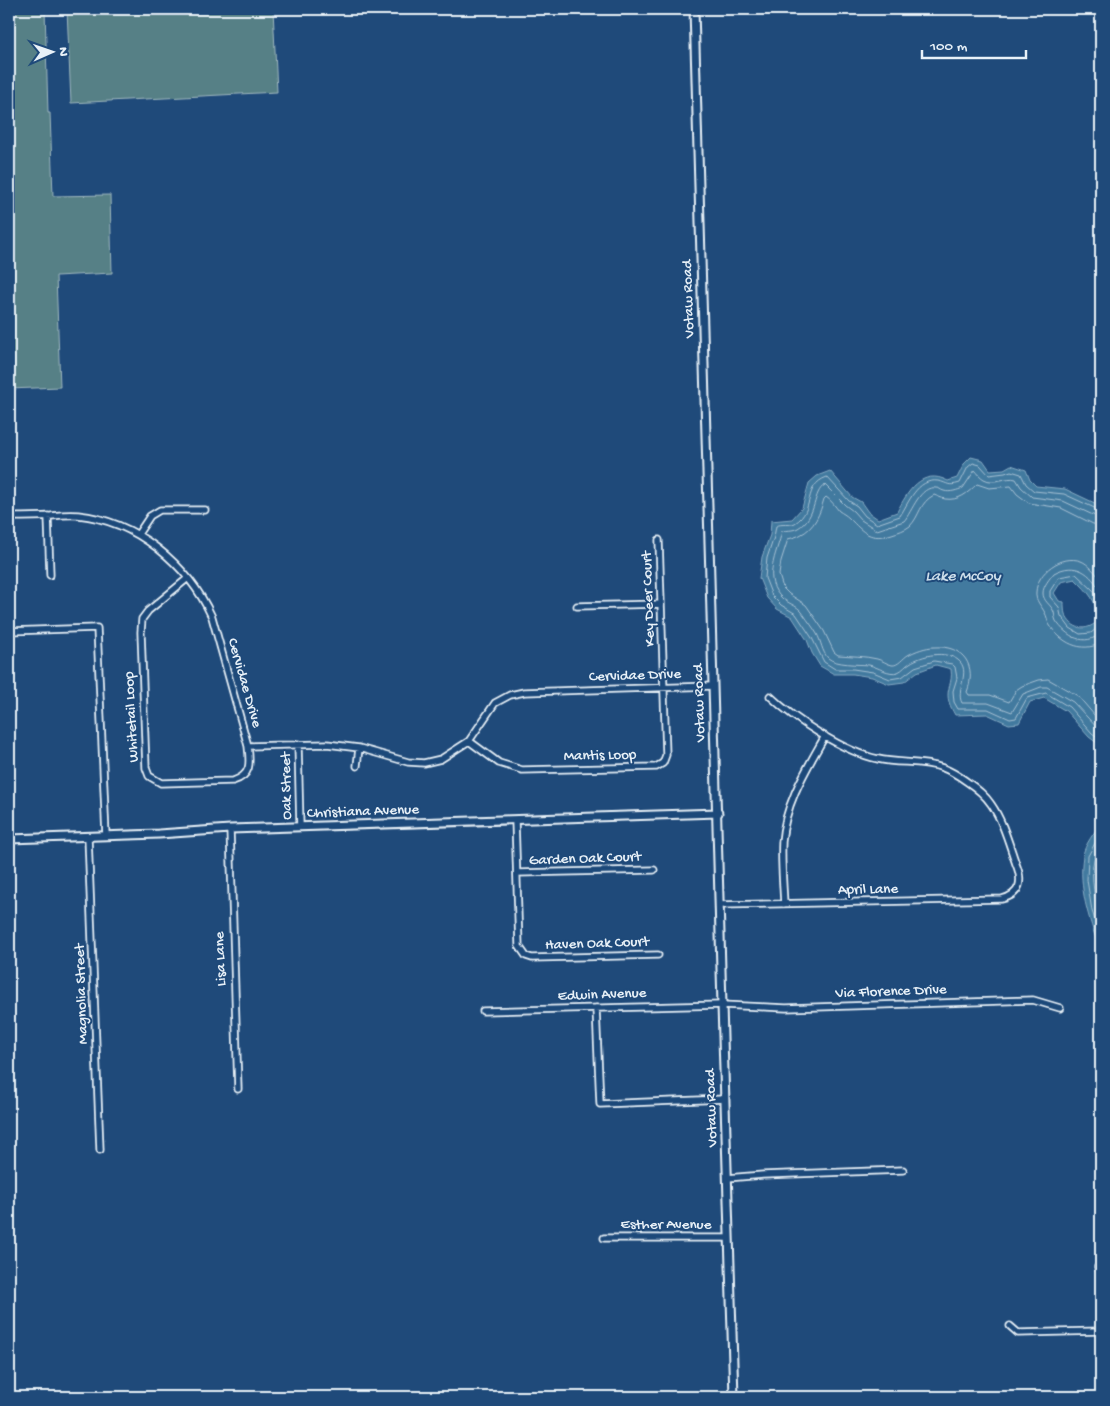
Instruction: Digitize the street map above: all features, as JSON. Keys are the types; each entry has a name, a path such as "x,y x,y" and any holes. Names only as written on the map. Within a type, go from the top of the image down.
{"street":[{"name":"Votaw Road","path":"694,9 734,1397"},
{"path":"138,534 150,516 160,510 204,510"},
{"name":"Cervidae Drive","path":"9,517 76,514 115,522 138,534 170,560 188,578 205,600 212,617 248,746 315,743 359,748 408,762 424,763 441,759 469,741 495,703 510,694 713,686"},
{"path":"48,516 50,575"},
{"name":"Key Deer Court","path":"659,540 664,687"},
{"name":"Whitetail Loop","path":"188,578 148,611 142,619 146,768 149,776 161,783 233,781 241,779 246,774 250,764 248,746"},
{"path":"577,606 661,604"},
{"path":"9,631 97,628 106,836"},
{"name":"Mantis Loop","path":"469,741 499,763 522,770 656,767 663,763 666,755 664,687"},
{"path":"770,696 783,708 825,736 791,799 785,820 782,843 784,904"},
{"name":"April Lane","path":"720,905 1002,900 1016,893 1020,884 1019,871 1003,829 991,804 975,787 942,767 878,759 862,754 825,736"},
{"name":"Oak Street","path":"298,744 300,828"},
{"path":"357,766 359,748"},
{"name":"Christiana Avenue","path":"9,839 88,837 230,829 718,813"},
{"name":"Haven Oak Court","path":"515,820 519,946 526,956 532,958 658,955"},
{"name":"Lisa Lane","path":"230,829 238,1089"},
{"name":"Magnolia Street","path":"88,837 100,1150"},
{"name":"Garden Oak Court","path":"517,874 654,870"},
{"name":"Via Florence Drive","path":"722,1004 786,1008 1033,1000 1060,1008"},
{"name":"Edwin Avenue","path":"483,1011 722,1004"},
{"path":"596,1008 600,1104 725,1099"},
{"path":"727,1178 903,1170"},
{"name":"Esther Avenue","path":"604,1238 729,1238"},
{"path":"1010,1326 1018,1333 1101,1331"}],"green space":[{"path":"9,9 45,9 53,196 110,195 112,273 56,276 60,387 9,389"},
{"path":"67,9 273,9 277,92 71,103"}],"water":[{"name":"Lake McCoy","path":"971,457 983,460 990,470 1004,469 1011,465 1026,470 1030,480 1036,486 1065,489 1101,506 1101,746 1089,737 1066,711 1044,698 1030,702 1019,723 1009,724 987,714 955,715 948,699 951,669 936,665 917,672 904,682 889,684 872,677 834,674 820,666 807,640 792,617 777,609 767,598 759,578 762,557 770,535 771,521 792,519 802,508 809,483 817,476 830,471 852,497 861,502 868,512 878,519 897,512 911,490 923,479 939,477 948,481 957,478 964,464","holes":["1075,579 1088,593 1096,608 1098,621 1089,627 1080,628 1071,623 1065,614 1064,602 1059,601 1054,593 1061,582"]},
{"path":"1101,823 1101,950 1085,903 1082,868 1085,847"}]}
